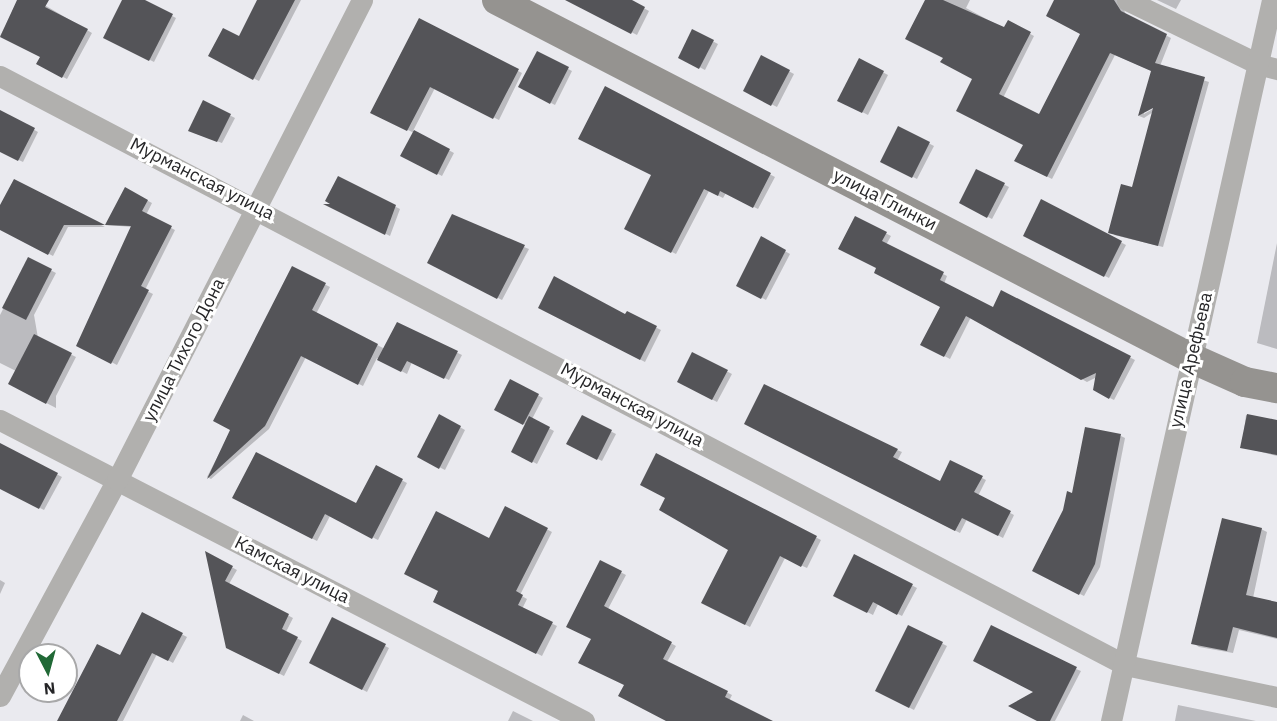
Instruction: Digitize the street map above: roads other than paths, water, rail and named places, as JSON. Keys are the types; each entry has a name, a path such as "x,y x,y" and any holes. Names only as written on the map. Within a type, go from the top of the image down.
{"street":[{"name":"улица Тихого Дона","path":"0,696 117,480 362,0"},
{"name":"улица Глинки","path":"497,0 1191,358 1245,382 1277,388"},
{"path":"1127,0 1267,67"},
{"name":"улица Арефьева","path":"1111,721 1191,358 1267,67 1272,0"},
{"name":"Мурманская улица","path":"0,76 258,207 1125,665 1277,697"},
{"name":"Камская улица","path":"0,420 585,721"}]}
